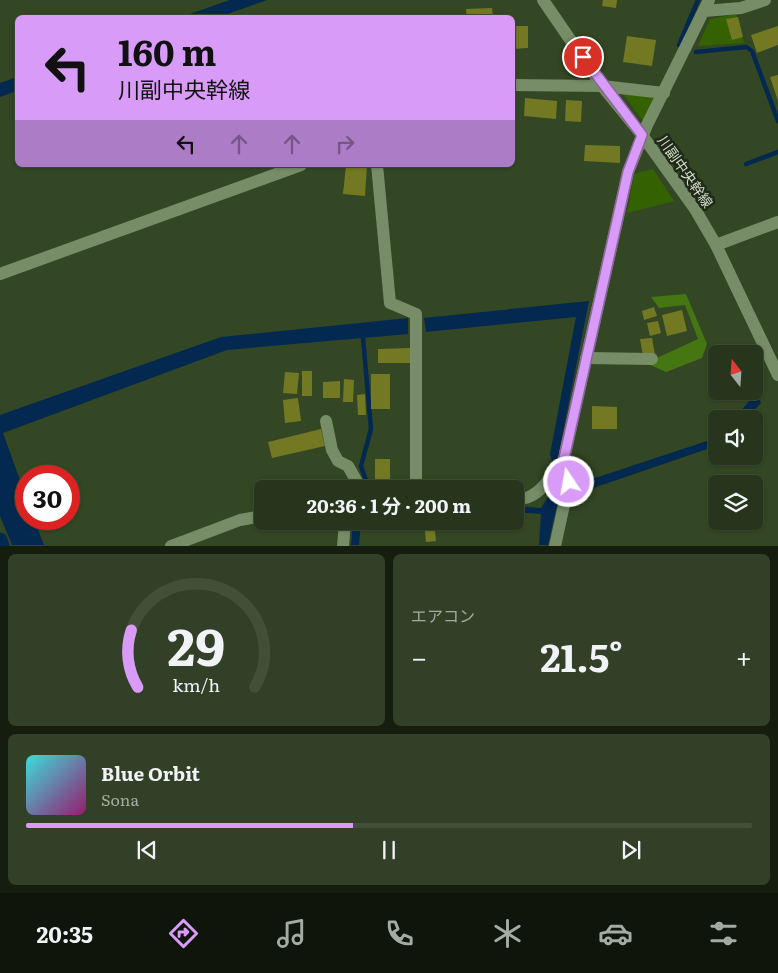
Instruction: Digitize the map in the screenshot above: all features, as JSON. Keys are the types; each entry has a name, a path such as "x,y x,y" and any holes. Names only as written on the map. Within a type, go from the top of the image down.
{"street":[{"name":"川副中央幹線","path":"543,0 602,86 642,135 695,209 716,245 778,375"},
{"path":"524,499 534,496 563,463 628,172 642,135 706,6 741,8 765,0"},
{"path":"515,85 602,86 664,93"},
{"path":"0,274 295,167"},
{"path":"377,167 390,303 416,314 416,480"},
{"path":"716,245 778,222"},
{"path":"586,358 652,359"},
{"path":"326,421 332,450 338,461 348,466 356,480"},
{"path":"555,546 569,482 568,473 563,463"},
{"path":"171,546 240,520 254,517"},
{"path":"344,546 345,530"}],"green space":[{"path":"736,14 744,43 698,46 710,19"},
{"path":"623,94 651,96 654,100 643,121"},
{"path":"653,169 674,201 627,213 634,174"},
{"path":"686,294 707,344 702,358 666,372 646,363 698,339 685,305 659,308 651,297"}],"water":[{"path":"230,0 267,0 225,15 187,15"},
{"path":"15,78 15,92 0,97 0,83"},
{"path":"589,301 558,457 552,462 550,454 576,317 426,332 424,318"},
{"path":"408,318 408,334 227,350 3,433 15,466 15,530 38,530 44,545 12,545 0,516 0,415 221,337"},
{"path":"750,400 760,400 761,403 754,410 742,410"},
{"path":"708,441 708,449 576,494 574,485"},
{"path":"560,478 563,479 548,545 539,545 541,514 524,513 524,507 541,508"},
{"path":"352,530 360,530 359,545 351,545"}],"building":[{"path":"603,0 617,0 616,8 602,6"},
{"path":"492,8 493,15 467,15 466,9"},
{"path":"738,17 743,37 732,40 726,19"},
{"path":"515,26 528,26 528,48 515,49"},
{"path":"778,26 778,45 757,53 751,35"},
{"path":"627,36 656,40 652,66 623,62"},
{"path":"778,75 778,101 770,77"},
{"path":"525,98 557,101 556,119 524,116"},
{"path":"566,100 582,101 581,122 565,121"},
{"path":"585,145 620,146 620,163 584,161"},
{"path":"346,167 367,167 365,196 343,194"},
{"path":"654,307 657,316 644,320 642,311"},
{"path":"682,310 687,331 667,336 662,315"},
{"path":"658,321 661,333 650,336 647,323"},
{"path":"652,338 655,355 643,356 640,339"},
{"path":"411,348 411,363 378,363 378,349"},
{"path":"302,371 312,371 312,396 302,396"},
{"path":"285,372 299,373 297,394 283,393"},
{"path":"371,374 390,374 390,409 371,409"},
{"path":"344,379 354,380 353,402 343,402"},
{"path":"340,381 340,398 323,398 323,382"},
{"path":"365,394 366,415 358,415 357,395"},
{"path":"298,398 301,421 285,423 283,400"},
{"path":"592,406 617,407 617,429 592,429"},
{"path":"321,429 325,446 272,458 268,442"},
{"path":"375,459 390,459 390,480 375,480"},
{"path":"425,530 435,530 436,541 426,542"}],"waterway":[{"path":"679,45 698,0"},
{"path":"696,52 746,47 752,51 778,121"},
{"path":"746,164 778,152"},
{"path":"363,338 371,429 361,466 366,480"},
{"path":"0,540 2,546"}],"route":[{"path":"569,482 568,473 563,463 628,172 642,135 602,86 583,57"}]}
